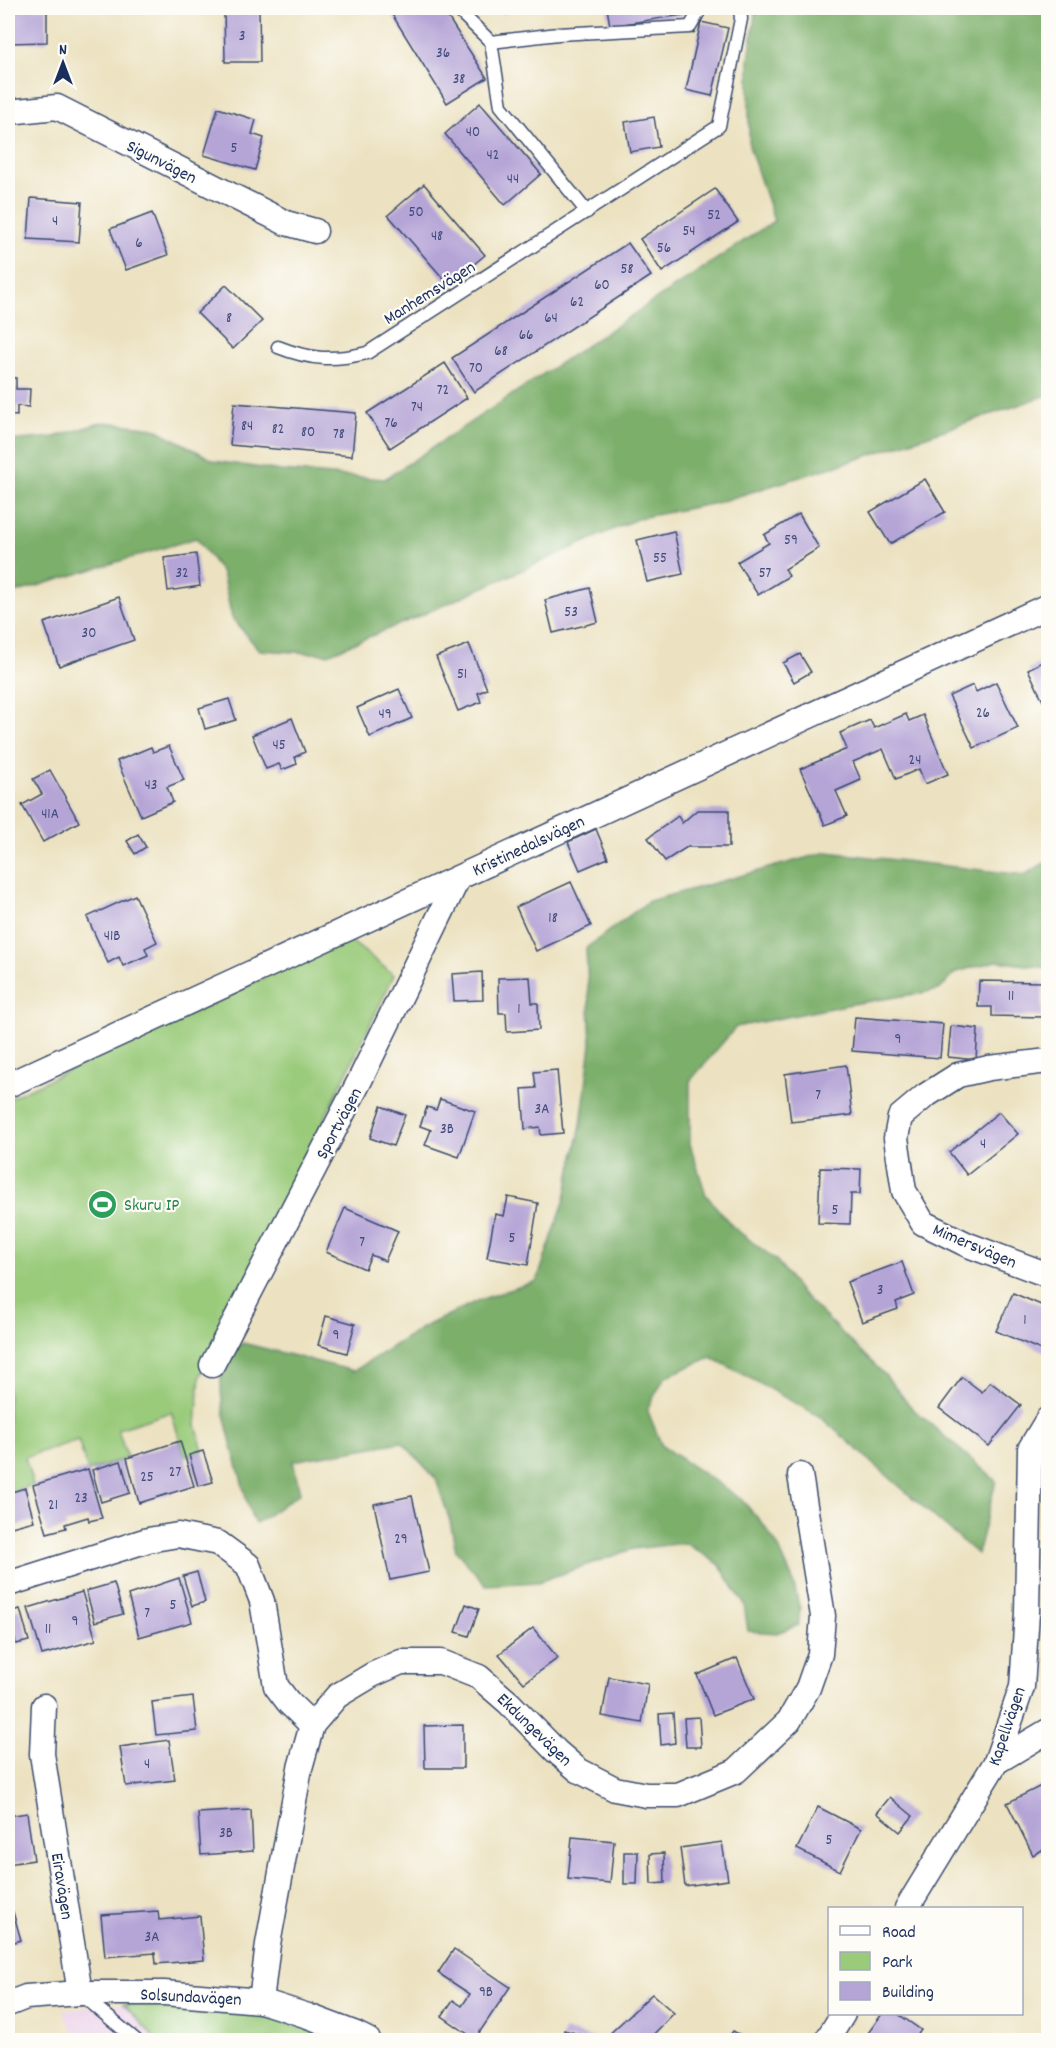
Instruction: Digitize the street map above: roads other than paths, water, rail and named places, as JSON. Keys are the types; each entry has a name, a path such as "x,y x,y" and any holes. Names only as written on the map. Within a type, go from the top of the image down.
{"street":[{"name":"Sigunvägen","path":"8,112 57,107 286,223 315,231"},
{"name":"Kristinedalsvägen","path":"8,1085 1048,606"},
{"name":"Sportvägen","path":"212,1365 359,1082 458,878"},
{"name":"Mimersvägen","path":"1048,1061 990,1068 958,1075 925,1096 900,1117 896,1138 904,1191 923,1223 968,1245 1048,1275"},
{"name":"Kapellvägen","path":"908,1907 996,1762 1022,1687 1028,1613 1030,1449 1048,1419"},
{"name":"Ekdungevägen","path":"261,2001 268,1944 300,1768 312,1725 338,1696 372,1675 401,1662 441,1662 479,1677 578,1770 615,1789 646,1795 678,1795 736,1771 789,1721 808,1688 820,1654 823,1616 800,1475"},
{"path":"8,1584 148,1540 178,1535 218,1543 248,1565 262,1601 276,1686 289,1703 312,1725"},
{"name":"Eiravägen","path":"44,1706 42,1754 80,1993"},
{"path":"996,1762 1048,1731"},
{"name":"Solsundavägen","path":"8,2004 26,1998 80,1993 164,1993 261,2001 308,2016 368,2040"},
{"path":"827,2040 842,2015"}],"lane":[{"path":"459,8 460,12 491,42 501,106 587,212"},
{"path":"491,42 558,34 690,27 701,8"},
{"name":"Manhemsvägen","path":"278,347 301,356 341,359 367,353 720,126 741,19 740,8"},
{"path":"80,1993 136,2040"}],"place":[{"name":"Skuru IP","path":"103,1204"}]}
